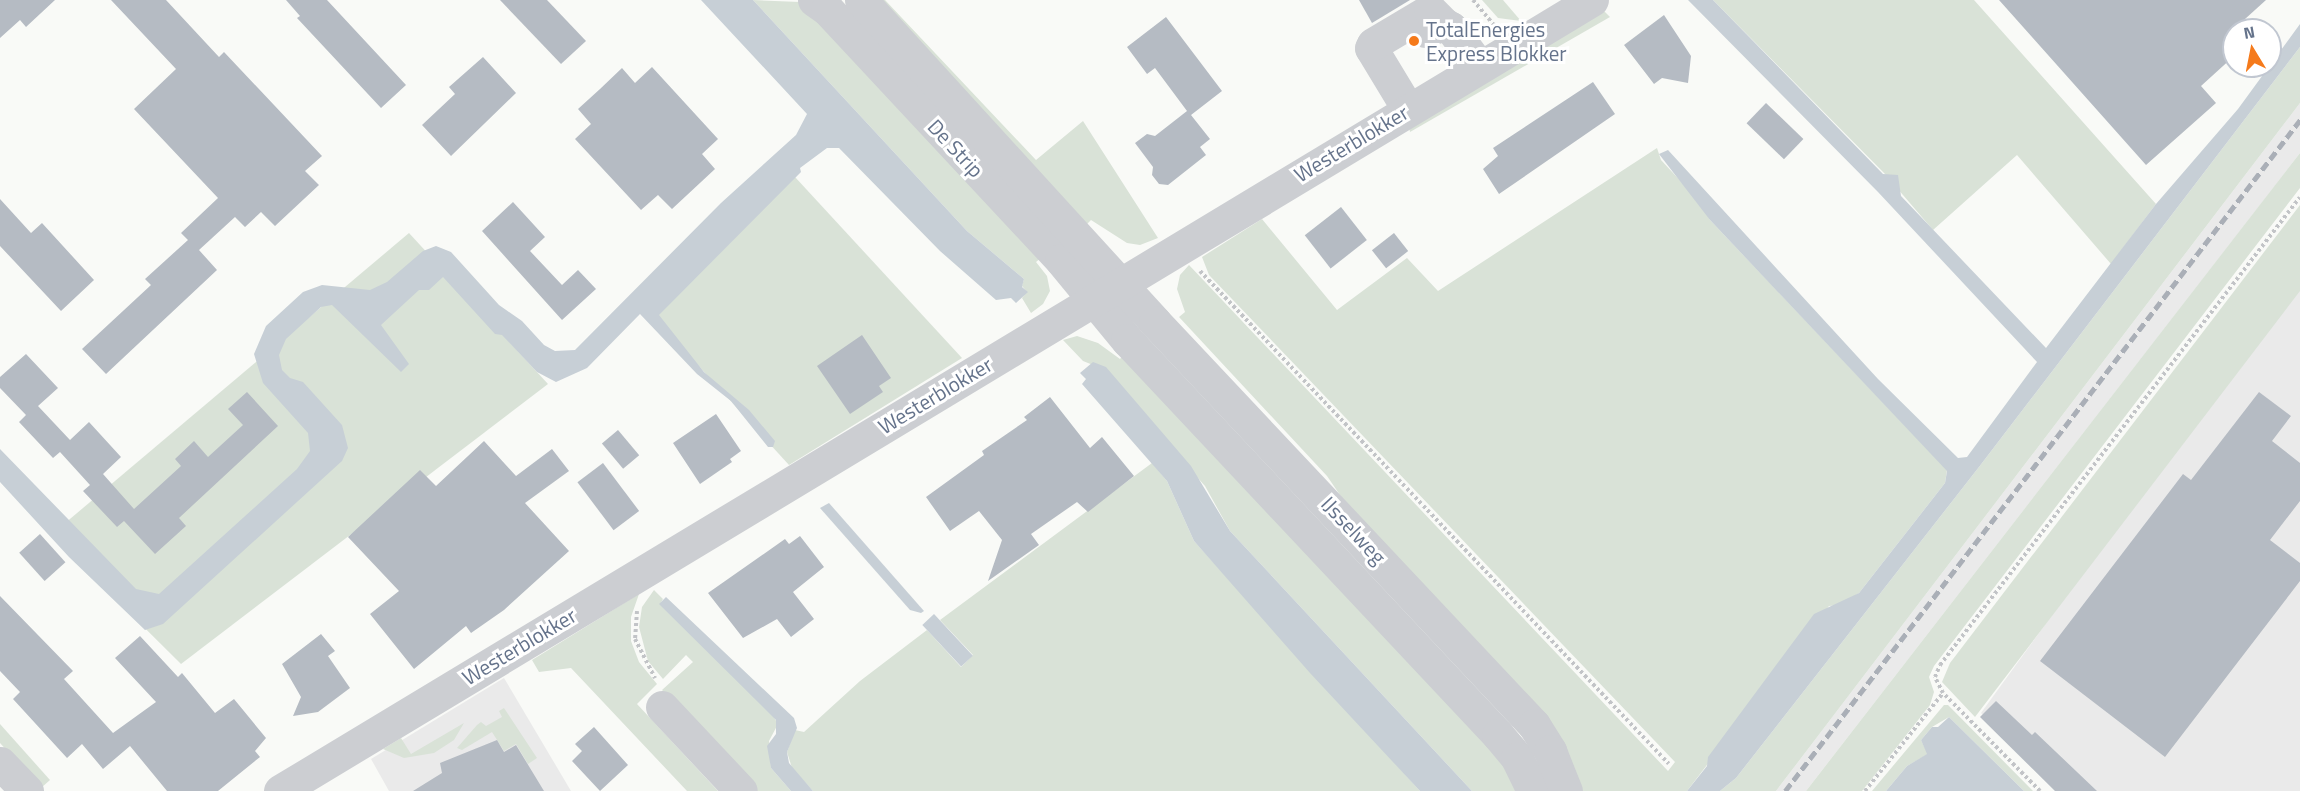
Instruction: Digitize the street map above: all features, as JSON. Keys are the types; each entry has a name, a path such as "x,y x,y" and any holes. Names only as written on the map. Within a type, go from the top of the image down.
{"street":[{"name":"De Strip","path":"814,0 827,9 1061,260 1092,299"},
{"name":"De Strip","path":"861,0 1121,282"},
{"name":"Westerblokker","path":"280,791 1407,109 1592,0"},
{"path":"1407,109 1379,58 1371,48 1375,41 1424,12 1434,11 1479,66"},
{"name":"IJsselweg","path":"1121,282 1534,725 1550,751 1566,791"},
{"name":"IJsselweg","path":"1092,299 1498,735 1516,758 1533,791"},
{"path":"662,707 741,791"},
{"path":"0,763 27,791"}],"path":[{"path":"2040,791 1943,693 1935,677 1940,665 2300,197"},
{"path":"1182,246 1206,279 1669,764"},
{"path":"639,606 634,621 635,639 639,653 653,675 662,707"},
{"path":"1865,791 1943,693"}],"shaded area":[{"path":"701,0 753,0 967,231 1024,279 1022,287 1028,292 1016,303 1011,298 996,300 940,251 839,148 827,148 800,168 801,172 659,315 704,372 749,410 775,441 773,447 768,447 731,401 697,374 640,314 587,368 556,382 537,372 502,335 495,334 443,277 429,290 419,290 381,325 409,364 401,372 332,305 321,307 286,339 279,355 282,370 290,378 303,382 342,425 348,448 342,461 163,624 145,630 69,557 0,482 0,449 136,589 159,594 297,469 310,451 308,433 263,383 254,354 266,326 303,292 322,285 370,290 387,282 423,251 436,246 451,252 499,305 522,321 544,345 555,351 575,350 721,203 796,135 807,114"},
{"path":"753,0 800,2 1042,257 1036,262 1047,276 1050,291 1043,304 1031,313 1022,298 1027,292 1022,286 1024,279 967,231"},
{"path":"870,0 885,0 1036,160 1083,121 1158,238 1140,245 1127,243 1091,220 1086,225"},
{"path":"1482,0 1503,0 1521,21 1498,18"},
{"path":"1688,0 1713,0 1883,174 1898,175 1901,196 2046,348 2156,204 2238,109 2261,78 2276,78 1979,467 1736,778 1720,791 1687,791 1707,766 1708,757 1814,614 1859,593 1945,483 1947,471 1710,220 1659,154 1668,150 1878,379 1958,458 1967,457 2037,362 1878,192"},
{"path":"1713,0 1974,0 2156,204 2111,264 2017,155 1933,230 1885,174"},
{"path":"1600,7 1610,17 1410,132 1408,122"},
{"path":"2300,24 2300,47 2282,71 2282,49"},
{"path":"2300,47 2300,103 1776,791 1720,791 1736,778 1979,467 2276,78 2282,78 2282,71"},
{"path":"2300,103 2300,153 1806,791 1776,791"},
{"path":"1657,148 1661,160 1700,202 1710,220 1947,470 1945,483 1859,593 1840,605 1829,606 1687,791 1577,791 1364,530 1327,476 1179,317 1185,312 1177,289 1180,275 1189,265 1668,771 1675,762 1209,275 1202,257 1262,219 1337,310 1407,258 1438,291"},
{"path":"2300,153 2300,188 1934,666 1929,677 1934,692 1930,705 1862,791 1806,791"},
{"path":"795,177 962,358 789,465 655,318"},
{"path":"2300,205 2300,291 1975,717 1942,682 1950,663"},
{"path":"409,233 548,384 181,664 51,535"},
{"path":"2300,273 2300,791 2063,791 1981,713"},
{"path":"1077,336 1098,343 1120,359 1125,353 1500,748 1525,791 1472,791 1230,531 1205,486 1098,367 1083,361 1063,340"},
{"path":"1093,362 1106,367 1191,466 1230,531 1472,791 1420,791 1310,673 1194,541 1167,481 1082,384 1086,379 1080,373"},
{"path":"1152,463 1167,481 1194,541 1420,791 813,791 792,768 787,752 795,730 804,732 860,681 927,630 961,667 973,655 940,620"},
{"path":"829,503 924,611 921,613 910,610 820,508"},
{"path":"654,590 663,599 660,604 772,714 778,724 769,741 771,768 791,791 757,791 662,690 693,662 686,655 663,679 648,661 639,627 642,607"},
{"path":"639,594 631,617 631,641 639,662 657,684 637,704 718,791 687,791 571,668 539,672 532,660"},
{"path":"666,597 794,718 797,728 787,752 789,763 813,791 791,791 771,768 767,746 776,734 776,720 659,604"},
{"path":"934,614 973,656 961,667 922,625"},
{"path":"504,678 571,791 389,791 371,759"},
{"path":"1944,705 1948,705 2033,791 2024,791 1949,717 1932,727 1921,740 1928,754 1907,766 1886,791 1872,791"},
{"path":"504,708 537,758 528,764 516,744 504,751 492,732 462,750 457,748 481,722 486,726 502,717 499,711"},
{"path":"1949,717 2024,791 1886,791 1907,766 1927,754 1921,740 1932,727 1938,727"},
{"path":"464,723 454,740 434,753 404,758 383,749 401,738 411,754"},
{"path":"0,724 50,780 41,788 0,743"}],"building":[{"path":"0,0 55,0 26,27 20,20 0,38"},
{"path":"111,0 166,0 219,57 224,52 322,156 305,171 319,185 275,226 261,212 245,227 235,217 199,250 217,270 106,374 82,349 151,285 145,279 188,240 181,233 218,198 134,109 176,69"},
{"path":"286,0 327,0 406,85 381,108 297,18 300,16"},
{"path":"500,0 547,0 586,41 561,64"},
{"path":"1359,0 1410,0 1372,23"},
{"path":"1999,0 2266,0 2246,18 2222,18 2222,67 2201,86 2216,103 2146,165"},
{"path":"1664,15 1691,56 1688,83 1662,78 1654,84 1624,45"},
{"path":"1166,17 1222,91 1191,115 1210,139 1200,147 1206,155 1168,185 1159,184 1152,175 1153,167 1135,143 1147,134 1155,136 1187,111 1155,68 1147,74 1127,47"},
{"path":"483,57 516,93 451,156 422,125 455,94 449,87"},
{"path":"652,67 718,139 702,154 715,169 672,209 658,195 641,210 575,139 591,124 578,109 622,68 635,83"},
{"path":"1593,82 1615,114 1499,194 1483,169 1498,156 1493,148"},
{"path":"1766,103 1803,139 1784,159 1747,123"},
{"path":"0,199 31,233 42,223 94,280 61,311 0,246"},
{"path":"513,202 545,237 530,251 562,285 578,270 596,289 562,320 482,231"},
{"path":"1341,207 1367,240 1331,268 1305,235"},
{"path":"1394,233 1408,251 1386,268 1372,250"},
{"path":"862,335 891,378 879,386 883,392 850,414 817,366"},
{"path":"26,354 58,388 38,406 70,440 89,422 121,457 103,474 134,509 181,466 175,459 194,441 208,457 243,425 228,409 247,392 278,426 179,518 186,526 155,554 124,521 117,527 83,491 90,485 60,452 53,458 19,422 26,415 0,388 0,377"},
{"path":"2259,392 2291,416 2272,441 2300,463 2300,501 2270,540 2300,563 2300,581 2165,757 2040,661 2183,474 2191,480"},
{"path":"1050,397 1090,448 1102,437 1134,476 1088,512 1077,502 1031,534 1039,545 988,581 1002,540 979,511 950,531 926,497 984,455 982,451 1027,420 1024,417"},
{"path":"716,414 741,451 730,459 732,462 700,484 673,443"},
{"path":"618,430 639,455 623,469 602,443"},
{"path":"484,441 516,476 552,449 569,471 525,503 569,551 504,610 471,633 466,626 414,669 370,614 399,591 348,537 420,470 436,486"},
{"path":"603,463 639,511 614,530 577,482"},
{"path":"40,534 65,562 45,581 19,553"},
{"path":"800,536 824,567 793,592 814,619 791,637 777,619 743,638 708,593 785,539 789,544"},
{"path":"0,596 73,671 64,679 113,733 156,702 115,658 140,636 178,677 182,673 215,713 234,699 266,738 255,751 260,757 218,791 167,791 130,746 103,769 82,744 67,758 13,699 20,692 0,671"},
{"path":"321,634 335,651 328,656 350,688 318,712 293,716 301,697 282,664"},
{"path":"1996,701 2032,735 2035,732 2097,791 2055,791 1980,717"},
{"path":"594,727 628,765 600,791 572,761 582,751 575,744"},
{"path":"497,740 504,752 516,745 544,791 413,791 442,773 440,763"}],"railway":[{"path":"1785,791 2300,120"}],"place":[{"name":"TotalEnergies Express Blokker","path":"1414,41"}]}
